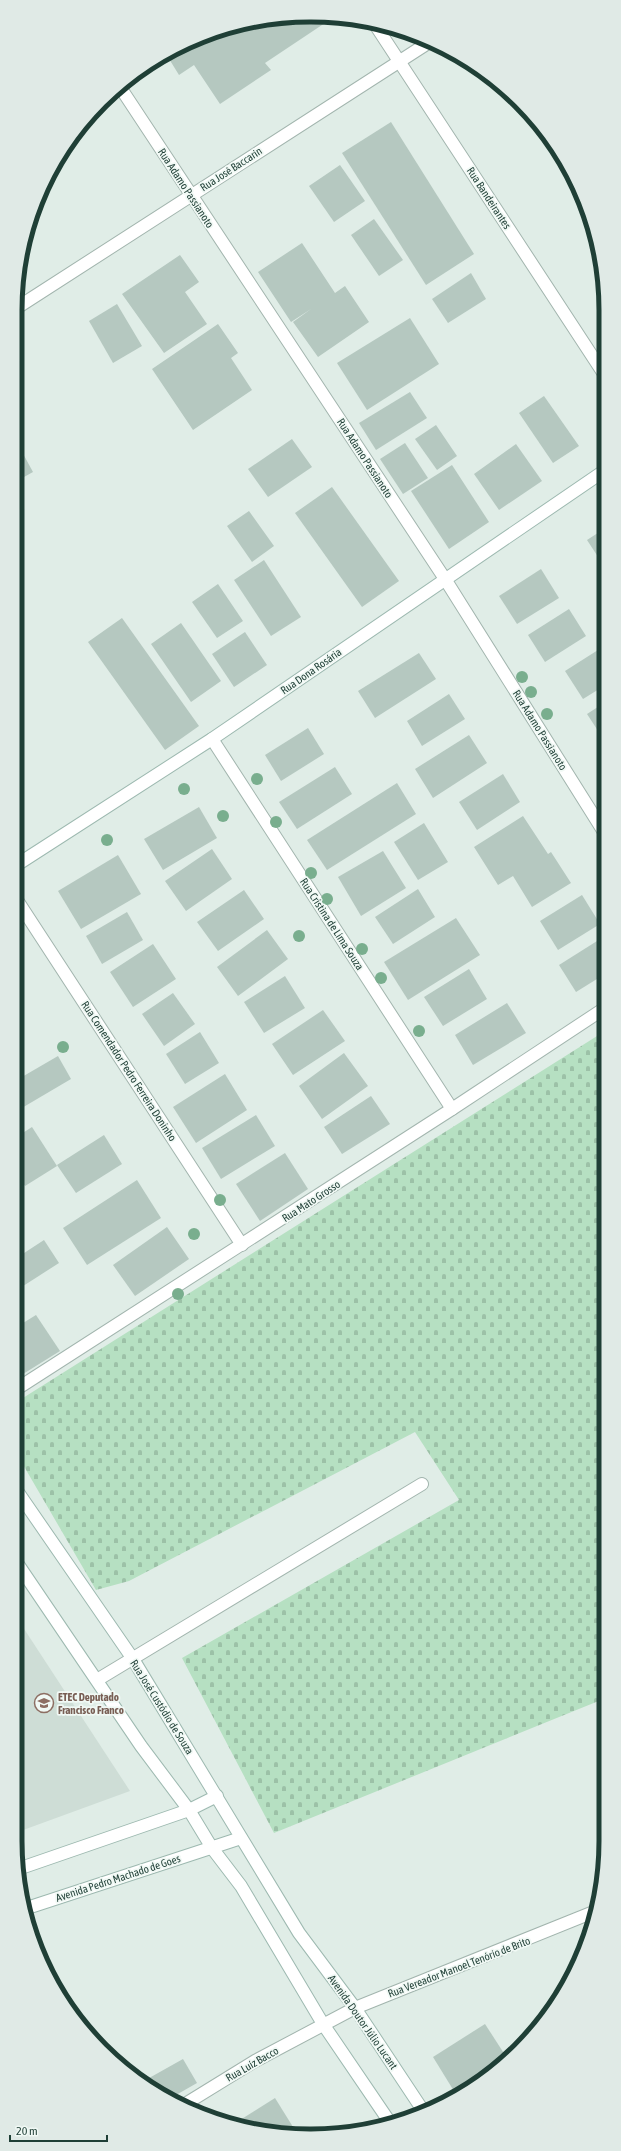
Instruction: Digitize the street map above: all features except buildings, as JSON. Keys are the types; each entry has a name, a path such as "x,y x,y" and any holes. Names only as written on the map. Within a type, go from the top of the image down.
{"street":[{"name":"Rua Bandeirantes","path":"379,31 599,366"},
{"name":"Rua José Baccarin","path":"22,303 424,45"},
{"name":"Rua Adamo Passianoto","path":"123,92 445,578 599,824"},
{"name":"Rua Dona Rosária","path":"22,861 212,739 445,578 599,474"},
{"name":"Rua Cristina de Lima Souza","path":"212,739 452,1109"},
{"name":"Rua Comendador Pedro Ferreira Doninho","path":"22,908 242,1245"},
{"name":"Rua Mato Grosso","path":"22,1386 242,1245 599,1012"},
{"path":"97,1680 422,1484"},
{"name":"Rua José Custódio de Souza","path":"22,1498 133,1659 218,1796 241,1838 299,1933"},
{"path":"22,1570 141,1746 189,1810 212,1848 240,1886 324,2024 387,2118"},
{"path":"23,1867 189,1810 218,1796"},
{"name":"Avenida Pedro Machado de Goes","path":"30,1907 241,1838"},
{"name":"Rua Vereador Manoel Tenório de Brito","path":"324,2024 355,2008 589,1915"},
{"name":"Avenida Doutor Júlio Lucant","path":"299,1933 355,2008 421,2107"},
{"name":"Rua Luíz Bacco","path":"189,2102 254,2061 324,2024"}],"shaded area":[{"name":"ETEC Deputado Francisco Franco","path":"22,1626 130,1791 22,1830"}],"green space":[{"path":"599,1035 599,1701 274,1833 182,1658 459,1500 415,1432 129,1581 96,1590 22,1463 22,1399"}],"place":[{"name":"ETEC Deputado Francisco Franco","path":"44,1703"}]}
